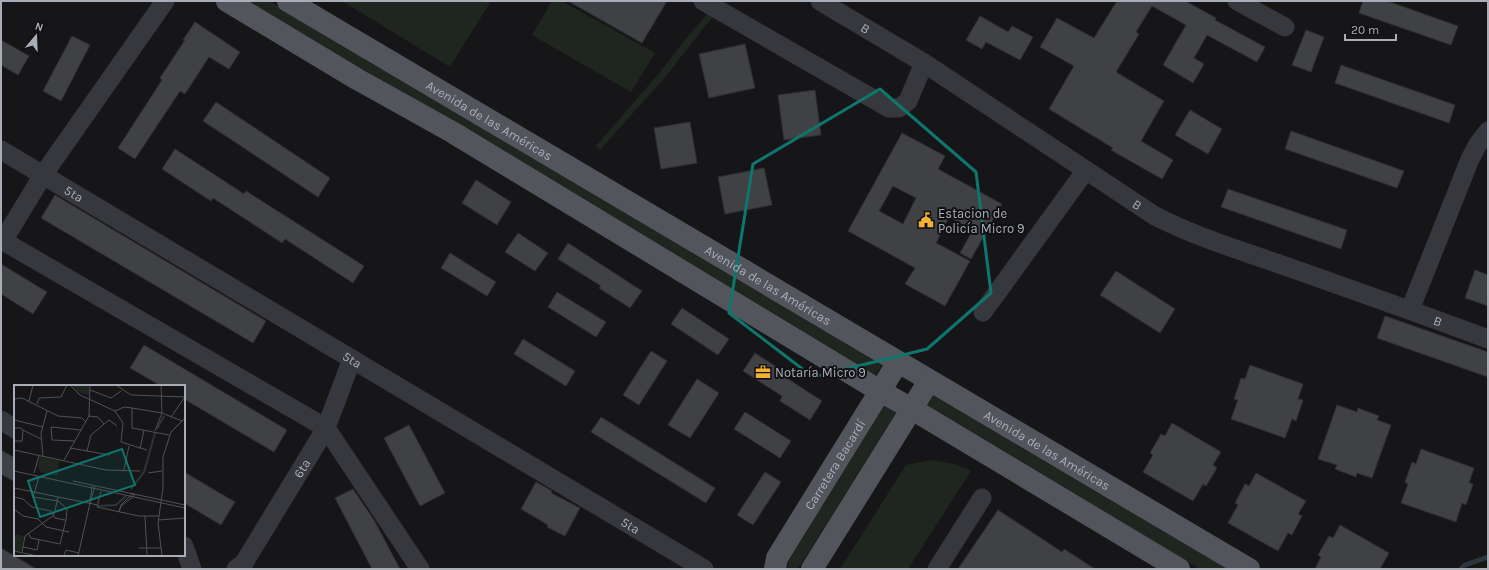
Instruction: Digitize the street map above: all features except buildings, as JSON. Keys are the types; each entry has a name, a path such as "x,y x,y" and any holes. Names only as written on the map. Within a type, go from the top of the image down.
{"main road":[{"path":"227,1 357,79 452,132 880,391 912,408 1179,569"},
{"name":"Avenida de las Américas","path":"288,1 1248,569"},
{"name":"Carretera Bacardí","path":"775,569 777,558 898,362"},
{"path":"812,569 929,381"}],"street":[{"path":"165,1 43,175 2,241 326,428 420,569"},
{"path":"704,1 726,6 889,108 899,108 908,101 924,63"},
{"name":"B","path":"820,1 924,63 1155,216 1217,242 1488,339"},
{"path":"1237,1 1285,27"},
{"path":"1410,310 1470,159 1478,144 1488,131"},
{"name":"5ta","path":"1,150 704,569"},
{"path":"983,312 1086,170"},
{"name":"6ta","path":"236,569 244,563 326,428 352,359"},
{"path":"1,420 14,428"},
{"path":"937,569 982,498"},
{"path":"185,549 192,569"}],"highlighted area":[{"path":"880,89 976,172 991,293 927,349 813,377 729,313 753,164"}],"shaded area":[{"path":"249,1 270,1 882,365 875,376"},
{"path":"342,1 491,1 450,67"},
{"path":"552,1 562,1 655,53 631,92 532,35"},
{"path":"719,1 725,1 666,76 600,150 596,146"},
{"path":"933,395 1229,569 1200,569 927,405"},
{"path":"884,405 896,413 800,566 796,569 787,569 789,560"},
{"path":"930,460 955,464 971,471 908,569 840,569 906,465"}],"waterway":[{"path":"1461,569 1465,565 1488,557"}],"place":[{"name":"Estacion de Policía Micro 9","path":"926,220"},
{"name":"Notaría Micro 9","path":"763,372"}]}
